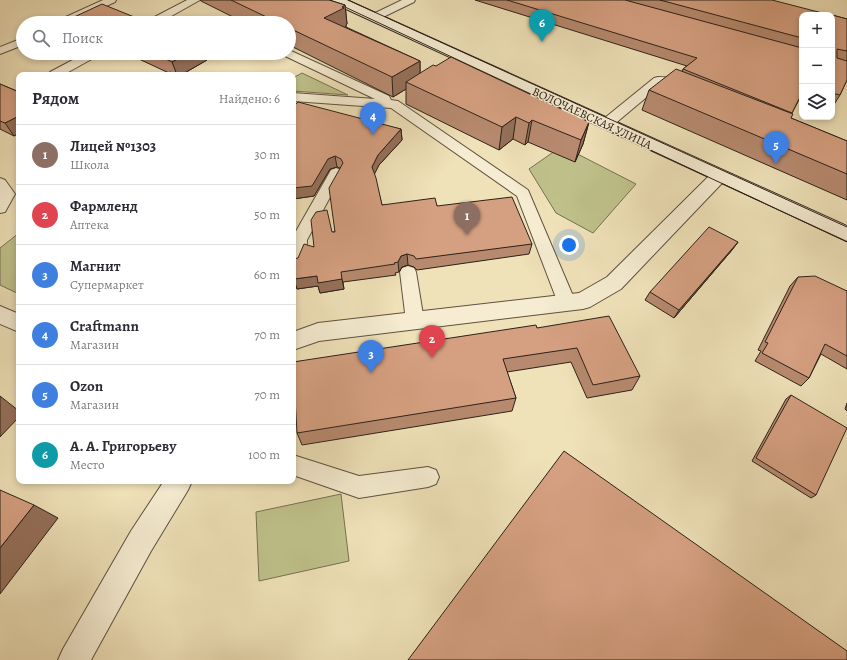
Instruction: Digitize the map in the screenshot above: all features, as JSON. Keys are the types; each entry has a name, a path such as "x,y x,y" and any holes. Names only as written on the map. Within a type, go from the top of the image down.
{"street":[{"name":"ВОЛОЧАЕВСКАЯ УЛИЦА","path":"337,0 847,234"},
{"path":"296,340 318,332 583,301 614,283 719,176"},
{"path":"0,316 16,322"},
{"path":"74,660 141,541 177,484"}],"lane":[{"path":"76,16 111,0"},
{"path":"164,16 195,0"},
{"path":"375,18 410,0"},
{"path":"0,52 16,44"},
{"path":"296,57 394,104 523,193 567,303"},
{"path":"452,68 465,59"},
{"path":"60,72 82,60"},
{"path":"606,124 658,81 668,81 697,93"},
{"path":"296,97 394,104 407,96"},
{"path":"296,258 300,251 296,239 336,173"},
{"path":"0,182 8,194 0,208"},
{"path":"408,272 415,321"},
{"path":"296,466 359,487 428,477"}],"green space":[{"path":"302,73 348,95 296,91 296,76"},
{"path":"562,146 636,184 593,233 556,213 529,169"},
{"path":"16,235 16,293 0,285 0,248"},
{"path":"341,494 349,561 259,581 256,512"}],"building":[{"path":"231,0 329,0 345,5 342,7 344,8 324,18 420,61 392,77 296,31 296,16 264,16"},
{"path":"507,0 625,0 799,47 799,99 792,113 683,69 697,58"},
{"path":"660,0 772,0 818,12 799,12 799,37"},
{"path":"102,4 132,16 76,16"},
{"path":"835,16 847,19 847,51 837,49 837,58 847,61 847,80 840,95 835,94"},
{"path":"451,57 589,122 581,140 532,120 529,123 516,117 502,127 406,82 433,65 436,66"},
{"path":"676,69 793,114 791,118 847,141 847,174 649,90"},
{"path":"0,84 16,91 16,118 5,123 0,121"},
{"path":"298,102 401,129 378,155 372,167 382,205 435,198 437,206 512,197 532,244 416,259 414,256 407,254 401,256 398,262 394,263 395,264 341,272 342,279 318,283 317,276 296,279 296,258 298,258 304,244 314,247 311,220 316,212 327,210 332,232 335,232 329,188 343,163 341,159 335,156 328,159 312,186 296,188 296,104"},
{"path":"709,227 738,242 679,310 650,292"},
{"path":"815,276 847,291 847,356 825,344 809,378 762,353 768,343 765,342 798,277"},
{"path":"609,316 640,376 593,385 577,348 503,359 516,398 297,433 296,362 536,325 537,328"},
{"path":"791,395 847,428 816,495 756,458"},
{"path":"564,451 847,651 847,660 408,660"},
{"path":"0,490 34,505 0,548"}],"tram line":[{"path":"330,0 847,242"},
{"path":"348,0 847,227"}],"place":[{"name":"А. А. Григорьеву","path":"542,42"},
{"name":"Craftmann","path":"373,135"},
{"name":"Ozon","path":"776,164"},
{"name":"Лицей №1303","path":"467,235"},
{"name":"Фармленд","path":"432,358"},
{"name":"Магнит","path":"371,373"}]}
